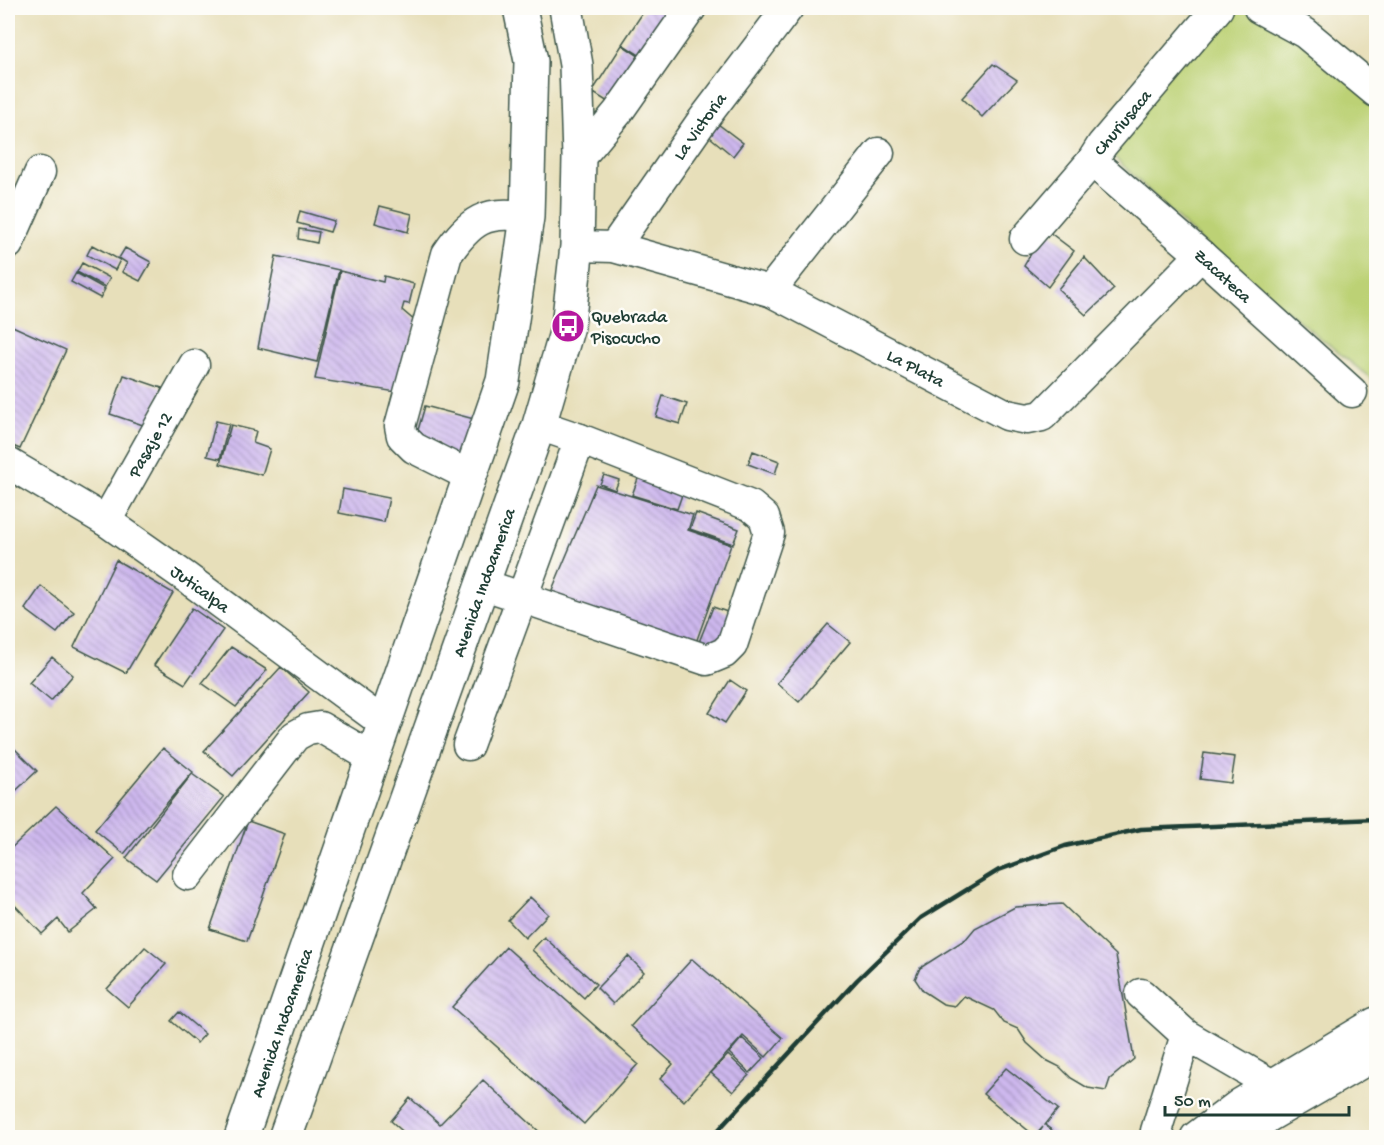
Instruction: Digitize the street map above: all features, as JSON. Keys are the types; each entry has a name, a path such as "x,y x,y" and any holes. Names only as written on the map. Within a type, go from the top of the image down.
{"main road":[{"name":"Avenida Indoamerica","path":"241,1137 503,381 527,218 531,62 520,8"},
{"name":"Avenida Indoamerica","path":"285,1137 539,425 568,326 577,246 579,157 576,65 566,8"},
{"path":"1197,1137 1241,1106 1377,1024"},
{"path":"1239,1137 1267,1116 1377,1053"}],"street":[{"path":"579,157 618,112 691,8"},
{"name":"La Victoria","path":"614,247 702,121 788,8"},
{"name":"Churiusaca","path":"1025,239 1218,8"},
{"path":"1259,8 1305,33 1377,92"},
{"path":"770,291 879,153"},
{"name":"Zacateca","path":"1092,161 1201,255 1352,392"},
{"path":"8,244 40,172"},
{"path":"470,476 414,448 402,436 400,426 447,254 460,235 480,220 506,213 527,218"},
{"name":"La Plata","path":"577,246 614,247 770,291 1007,415 1027,419 1042,416 1201,255"},
{"name":"Pasaje 12","path":"106,521 194,365"},
{"path":"482,584 707,660 724,653 732,645 769,533 764,518 751,506 539,425"},
{"path":"468,745 580,439"},
{"name":"Juticalpa","path":"8,464 106,521 385,724"},
{"path":"188,875 295,736 309,729 320,727 373,758"},
{"path":"1141,994 1186,1035 1274,1086"},
{"path":"1160,1137 1156,1131 1186,1035"}],"green space":[{"path":"1218,8 1259,8 1376,92 1376,378 1374,381 1206,246 1102,145"}],"building":[{"path":"646,8 663,8 675,15 647,60 622,44"},
{"path":"622,45 646,61 616,107 592,92"},
{"path":"993,64 1017,80 982,117 962,98"},
{"path":"714,121 743,143 733,156 705,133"},
{"path":"380,206 412,214 408,232 375,223"},
{"path":"300,211 334,221 330,232 297,223"},
{"path":"299,229 319,232 317,243 298,239"},
{"path":"1045,229 1074,251 1048,287 1024,266"},
{"path":"92,245 120,260 115,270 87,255"},
{"path":"125,248 151,262 140,281 122,272 127,263 119,258"},
{"path":"276,256 339,270 317,362 258,348"},
{"path":"1084,257 1114,289 1086,315 1058,289"},
{"path":"82,263 110,278 105,287 77,272"},
{"path":"340,271 383,282 384,276 414,284 409,304 404,303 402,310 416,322 396,392 315,379"},
{"path":"76,273 105,289 100,298 71,282"},
{"path":"8,324 66,350 20,449 8,444"},
{"path":"124,375 162,388 149,427 110,414"},
{"path":"663,396 687,404 680,424 656,417"},
{"path":"425,406 474,419 462,460 437,453 440,443 416,437"},
{"path":"216,421 229,424 220,459 207,456"},
{"path":"231,425 256,431 253,443 270,449 262,475 220,464"},
{"path":"753,451 779,461 775,474 748,464"},
{"path":"604,475 619,480 615,490 600,484"},
{"path":"639,476 683,492 677,509 632,495"},
{"path":"596,485 693,515 688,530 731,545 694,648 549,597"},
{"path":"343,489 389,498 384,522 339,513"},
{"path":"696,513 739,529 733,544 690,529"},
{"path":"116,560 173,593 126,673 74,647"},
{"path":"41,586 74,612 57,633 25,609"},
{"path":"713,607 733,614 718,655 697,647"},
{"path":"192,608 223,630 185,684 154,665"},
{"path":"828,624 850,642 799,702 777,683"},
{"path":"231,647 267,670 236,707 202,683"},
{"path":"52,657 73,675 51,701 29,683"},
{"path":"281,667 309,692 233,776 204,751"},
{"path":"730,680 746,691 725,723 709,713"},
{"path":"8,742 37,771 8,798"},
{"path":"163,748 193,772 124,854 95,830"},
{"path":"1204,753 1235,757 1231,783 1200,779"},
{"path":"192,774 224,797 156,880 126,858"},
{"path":"56,806 115,859 83,893 97,909 68,932 58,919 42,934 8,898 8,851"},
{"path":"248,821 285,834 247,941 210,929"},
{"path":"530,897 548,914 525,938 508,920"},
{"path":"1062,904 1116,955 1134,1059 1110,1079 1106,1091 1088,1088 1071,1078 1060,1067 1046,1060 1027,1043 1018,1029 1004,1023 994,1010 964,996 955,1006 943,1004 923,991 915,979 920,968 966,939 975,928 1015,907"},
{"path":"544,937 596,984 584,998 532,950"},
{"path":"145,947 166,964 128,1007 107,989"},
{"path":"506,947 638,1064 584,1124 452,1007"},
{"path":"628,956 644,972 613,1004 597,988"},
{"path":"692,959 783,1038 766,1057 743,1036 684,1101 660,1079 673,1064 631,1026"},
{"path":"179,1012 205,1034 197,1043 171,1021"},
{"path":"742,1038 764,1058 750,1073 729,1053"},
{"path":"728,1055 749,1075 733,1092 711,1073"},
{"path":"1006,1068 1058,1109 1045,1125 1061,1137 1036,1137 1043,1127 1035,1136 983,1094"},
{"path":"483,1080 545,1137 409,1137 391,1121 410,1098 440,1124"}],"railway":[{"path":"711,1138 857,980 921,918 999,870 1065,846 1141,829 1376,819"}],"place":[{"name":"Quebrada Pisocucho","path":"568,326"}]}
